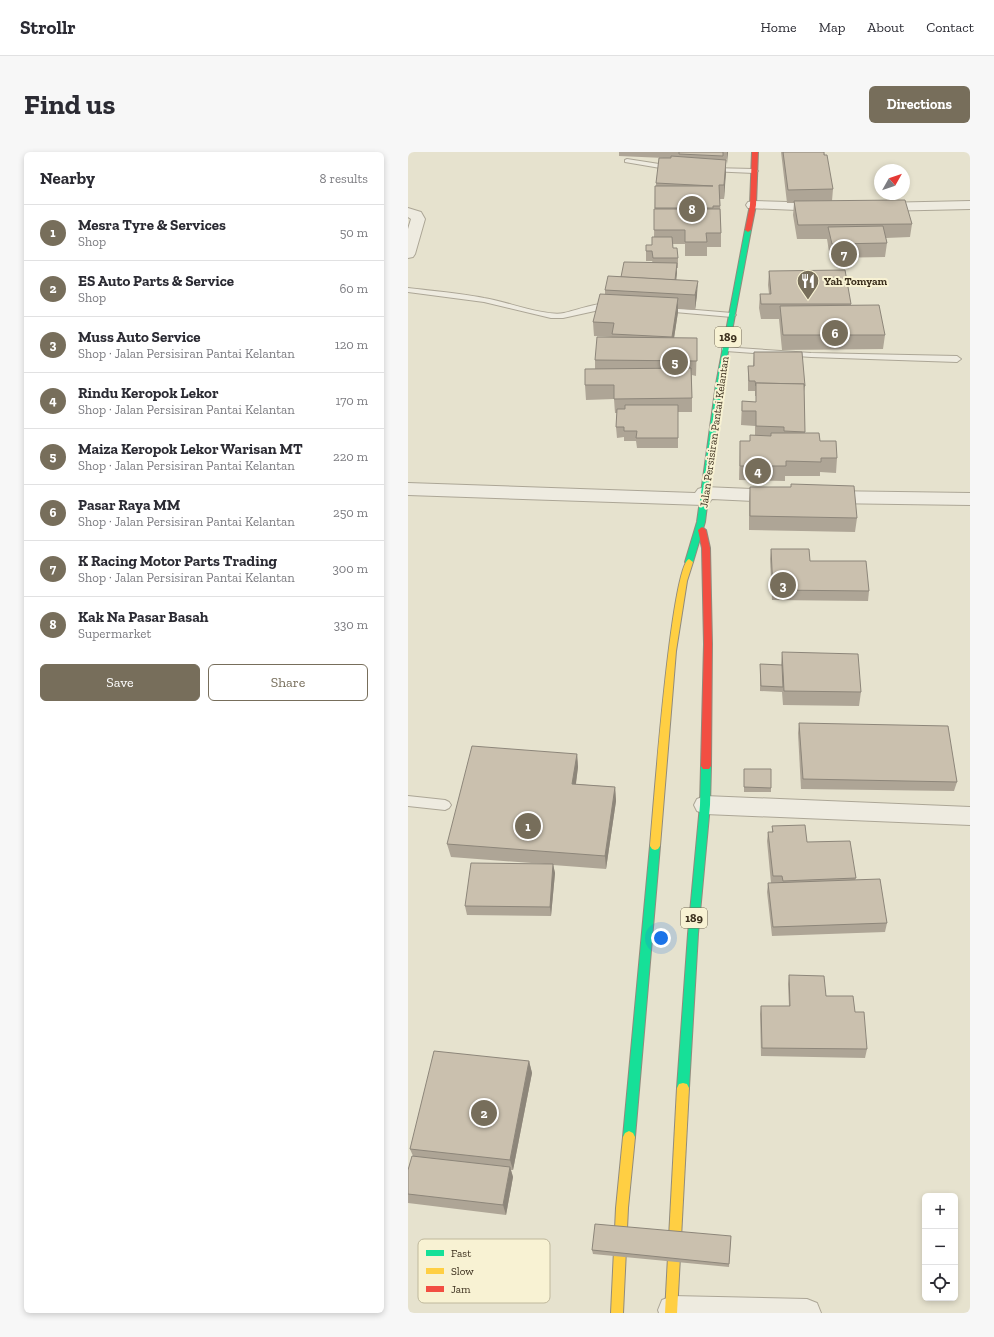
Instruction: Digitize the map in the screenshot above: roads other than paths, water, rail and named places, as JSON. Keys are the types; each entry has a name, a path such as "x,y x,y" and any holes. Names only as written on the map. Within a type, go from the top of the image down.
{"main road":[{"name":"Jalan Persisiran Pantai Kelantan","path":"701,522 703,496 719,384 753,205 755,152"},
{"name":"189","path":"671,1312 693,934 705,805 708,636 706,548 701,522"},
{"name":"189","path":"617,1313 623,1200 665,743 672,650 683,581 701,522"}],"street":[{"path":"753,205 833,207"},
{"path":"864,207 970,205"},
{"path":"408,212 416,215 418,219 408,254"},
{"path":"408,489 703,496 970,499"},
{"path":"705,805 970,816"},
{"path":"671,1312 807,1313"}],"lane":[{"path":"627,161 678,168"},
{"path":"700,170 754,171"},
{"path":"408,290 484,300 551,316 571,315 602,306 621,306"},
{"path":"651,308 732,314"},
{"path":"726,350 811,355 957,359"},
{"path":"408,801 445,805"}],"place":[{"name":"Kak Na Pasar Basah","path":"692,209"},
{"name":"K Racing Motor Parts Trading","path":"844,254"},
{"name":"Yah Tomyam","path":"808,300"},
{"name":"Pasar Raya MM","path":"835,333"},
{"name":"Maiza Keropok Lekor Warisan MT","path":"675,362"},
{"name":"Rindu Keropok Lekor","path":"758,471"},
{"name":"Muss Auto Service","path":"783,585"},
{"name":"Mesra Tyre & Services","path":"528,826"},
{"name":"ES Auto Parts & Service","path":"484,1113"}]}
